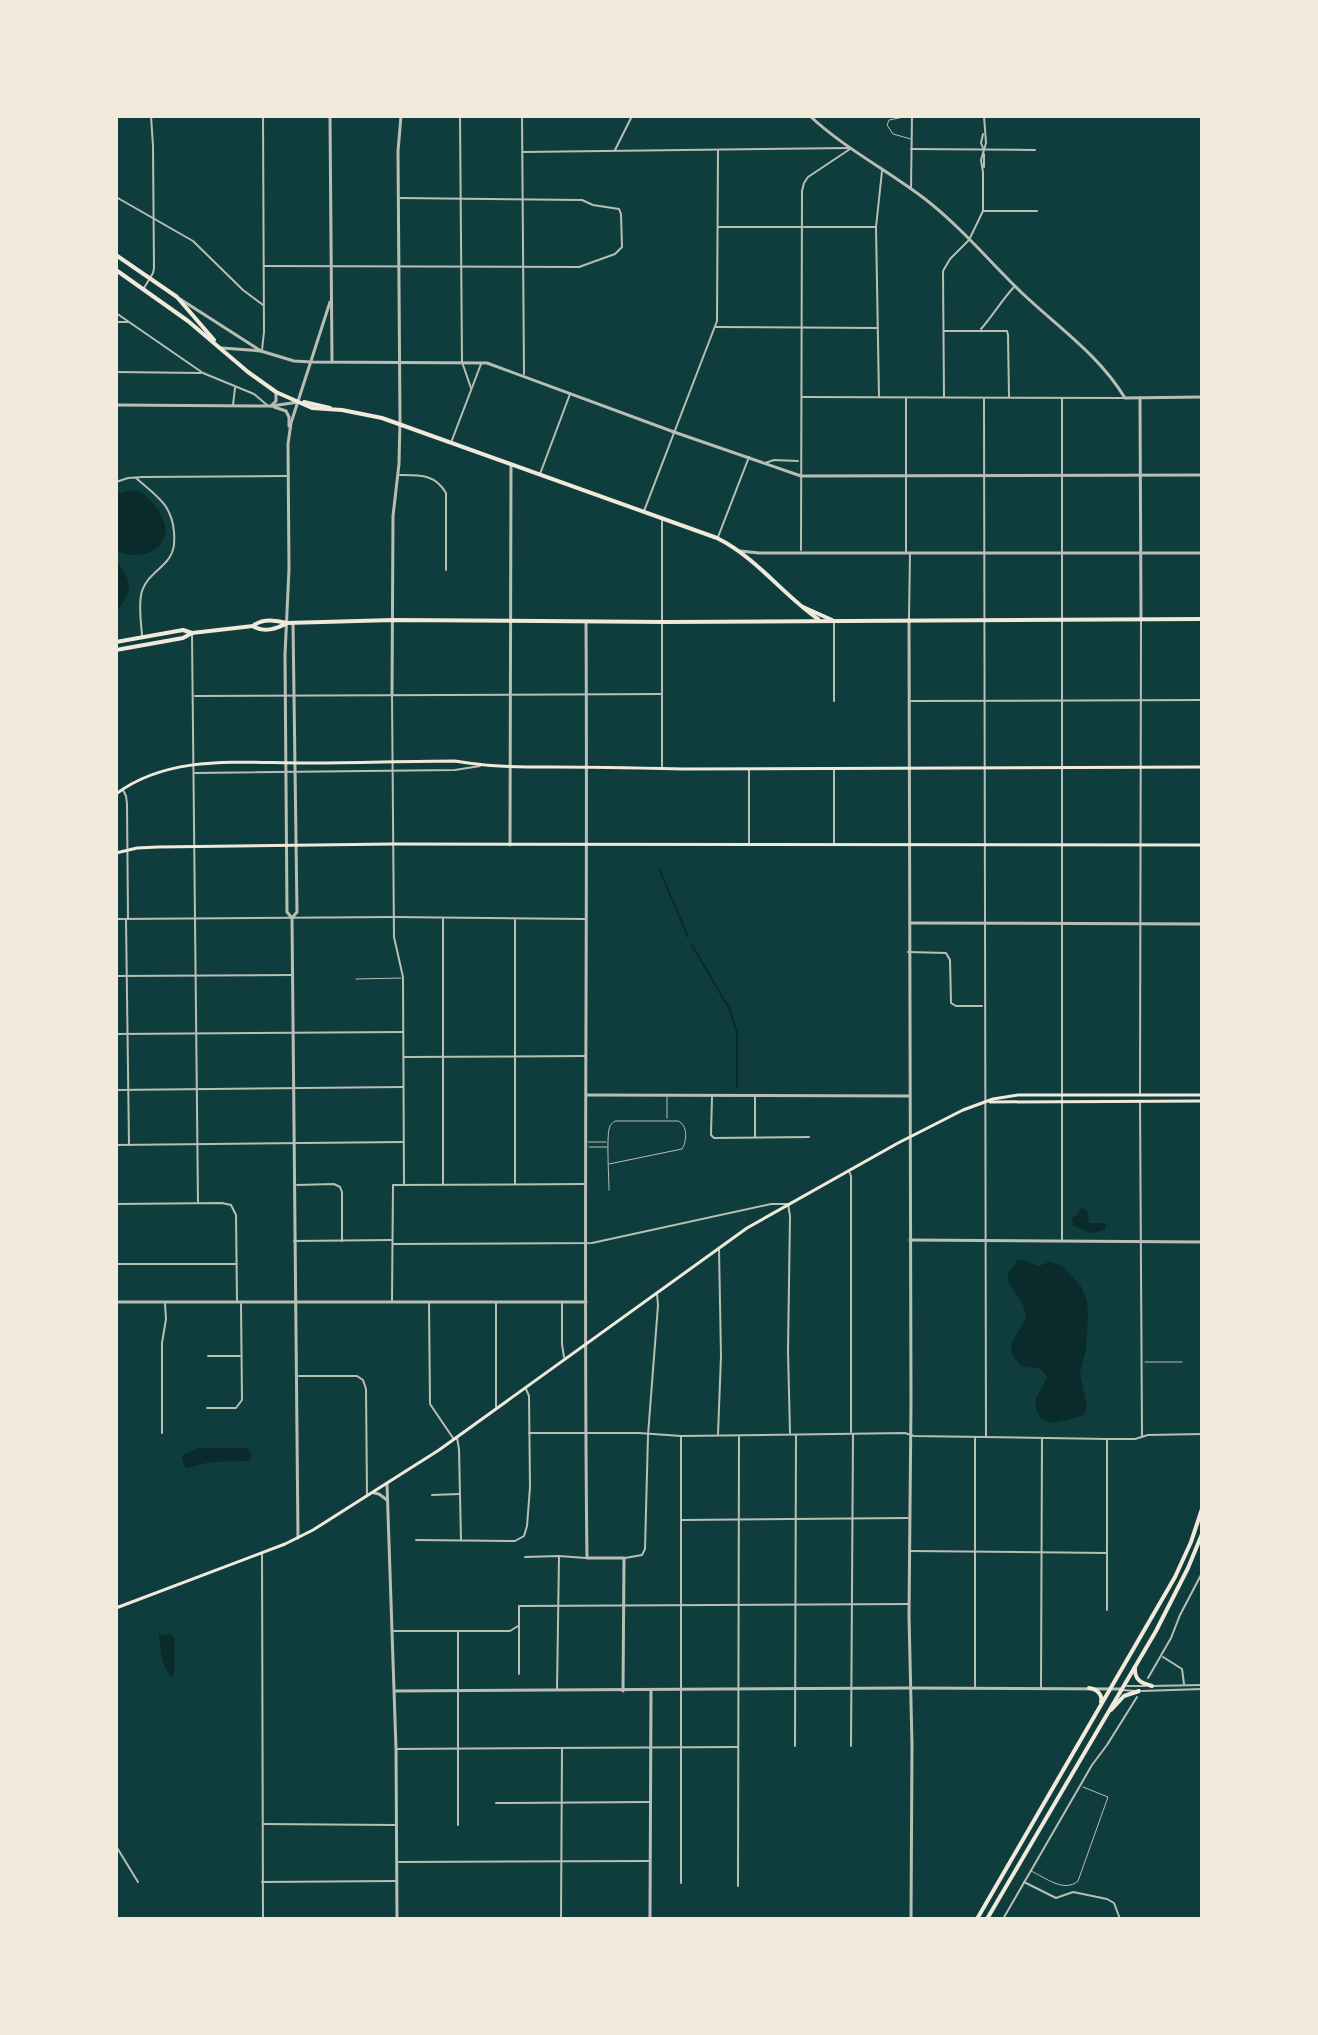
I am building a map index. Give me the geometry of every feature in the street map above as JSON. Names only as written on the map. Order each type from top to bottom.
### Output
[{"type":"main road","points":[[116,255],[177,297],[220,348]]},
{"type":"main road","points":[[116,270],[188,321],[276,392],[299,402],[370,415],[400,424],[717,538],[754,562],[819,621]]},
{"type":"main road","points":[[797,621],[802,613],[800,606]]},
{"type":"main road","points":[[800,606],[834,621]]},
{"type":"main road","points":[[116,650],[183,638],[192,633],[277,620],[293,623],[393,620],[1202,619]]},
{"type":"main road","points":[[116,642],[183,630],[192,633]]},
{"type":"main road","points":[[142,637],[142,645]]},
{"type":"main road","points":[[116,794],[151,774],[194,764],[455,761],[480,766],[586,768],[1202,767]]},
{"type":"main road","points":[[116,853],[158,847],[394,844],[1202,845]]},
{"type":"main road","points":[[116,1608],[298,1538],[455,1438],[747,1228],[848,1170],[963,1110],[1009,1096],[1202,1095]]},
{"type":"main road","points":[[985,1102],[1202,1101]]},
{"type":"main road","points":[[977,1919],[1175,1577],[1202,1509]]},
{"type":"main road","points":[[987,1919],[1182,1582],[1202,1534]]},
{"type":"main road","points":[[1135,1665],[1137,1678],[1152,1686]]},
{"type":"main road","points":[[1089,1688],[1101,1696],[1100,1707]]},
{"type":"main road","points":[[1106,1714],[1124,1696],[1138,1694]]},
{"type":"street","points":[[143,289],[154,268],[151,116]]},
{"type":"street","points":[[261,351],[264,332],[263,116]]},
{"type":"street","points":[[330,116],[332,362]]},
{"type":"street","points":[[401,116],[398,151],[400,424],[393,516],[392,694],[394,917],[396,950],[403,977],[404,1185]]},
{"type":"street","points":[[460,116],[462,362],[471,388]]},
{"type":"street","points":[[522,116],[524,376]]},
{"type":"street","points":[[614,151],[632,116]]},
{"type":"street","points":[[810,116],[938,209],[1015,286],[1105,368],[1125,398]]},
{"type":"street","points":[[911,189],[912,116]]},
{"type":"street","points":[[944,399],[944,269],[969,240],[983,211],[984,116]]},
{"type":"street","points":[[523,152],[851,148]]},
{"type":"street","points":[[801,553],[802,191],[808,177],[851,148]]},
{"type":"street","points":[[911,149],[1035,150]]},
{"type":"street","points":[[643,512],[716,327],[718,150]]},
{"type":"street","points":[[879,398],[876,227],[882,169]]},
{"type":"street","points":[[116,197],[193,241],[264,306]]},
{"type":"street","points":[[264,266],[579,267],[616,254],[622,247],[619,209],[582,200],[398,198]]},
{"type":"street","points":[[983,211],[1037,211]]},
{"type":"street","points":[[718,227],[876,227]]},
{"type":"street","points":[[980,330],[1015,286]]},
{"type":"street","points":[[177,297],[261,351]]},
{"type":"street","points":[[289,430],[330,302]]},
{"type":"street","points":[[116,313],[203,373],[254,394],[269,406],[286,411],[289,417],[285,695],[287,912],[292,918],[298,1538]]},
{"type":"street","points":[[116,322],[129,322]]},
{"type":"street","points":[[716,327],[878,328]]},
{"type":"street","points":[[944,331],[1007,331],[1009,399]]},
{"type":"street","points":[[220,348],[261,351],[294,361],[494,365],[801,476],[1202,475]]},
{"type":"street","points":[[451,442],[481,363]]},
{"type":"street","points":[[116,372],[203,373]]},
{"type":"street","points":[[233,405],[235,387]]},
{"type":"street","points":[[269,406],[276,401],[276,392]]},
{"type":"street","points":[[539,475],[570,394]]},
{"type":"street","points":[[801,397],[1202,397]]},
{"type":"street","points":[[906,398],[911,1919]]},
{"type":"street","points":[[1062,398],[1062,1242]]},
{"type":"street","points":[[1140,398],[1142,1436]]},
{"type":"street","points":[[984,399],[986,1437]]},
{"type":"street","points":[[116,405],[269,406],[299,402]]},
{"type":"street","points":[[717,538],[749,457]]},
{"type":"street","points":[[764,463],[774,460],[801,461]]},
{"type":"street","points":[[510,845],[511,465]]},
{"type":"street","points":[[398,474],[431,477],[441,484],[446,493],[446,570]]},
{"type":"street","points":[[116,482],[128,478],[288,476]]},
{"type":"street","points":[[136,478],[168,508],[173,519],[175,542],[171,555],[143,588],[140,600],[142,637]]},
{"type":"street","points":[[662,519],[662,768]]},
{"type":"street","points":[[740,551],[1202,553]]},
{"type":"street","points":[[754,562],[759,553]]},
{"type":"street","points":[[834,621],[834,701]]},
{"type":"street","points":[[586,622],[587,1558]]},
{"type":"street","points":[[292,918],[297,912],[293,623]]},
{"type":"street","points":[[192,633],[198,1203]]},
{"type":"street","points":[[285,655],[293,655]]},
{"type":"street","points":[[193,696],[662,694]]},
{"type":"street","points":[[908,701],[1202,700]]},
{"type":"street","points":[[194,773],[455,770],[480,766]]},
{"type":"street","points":[[749,768],[749,845]]},
{"type":"street","points":[[834,768],[834,845]]},
{"type":"street","points":[[122,789],[127,804],[129,1145]]},
{"type":"street","points":[[287,816],[296,816]]},
{"type":"street","points":[[443,918],[443,1184]]},
{"type":"street","points":[[515,918],[515,1184]]},
{"type":"street","points":[[116,919],[587,919]]},
{"type":"street","points":[[908,923],[1202,924]]},
{"type":"street","points":[[908,952],[946,953],[950,960],[952,1004],[985,1006]]},
{"type":"street","points":[[116,976],[292,975]]},
{"type":"street","points":[[116,1034],[404,1032]]},
{"type":"street","points":[[404,1057],[587,1056]]},
{"type":"street","points":[[116,1090],[404,1087]]},
{"type":"street","points":[[587,1095],[909,1096]]},
{"type":"street","points":[[712,1095],[713,1138],[809,1137]]},
{"type":"street","points":[[755,1096],[755,1138]]},
{"type":"street","points":[[116,1145],[404,1142]]},
{"type":"street","points":[[848,1170],[851,1176],[853,1519],[851,1746]]},
{"type":"street","points":[[392,1302],[393,1185],[585,1184]]},
{"type":"street","points":[[294,1186],[338,1185],[342,1192],[342,1241]]},
{"type":"street","points":[[116,1204],[198,1203],[233,1207],[236,1215],[241,1403],[236,1408],[207,1408]]},
{"type":"street","points":[[294,1241],[585,1244],[771,1204],[788,1204],[790,1434]]},
{"type":"street","points":[[910,1240],[1202,1242]]},
{"type":"street","points":[[718,1436],[721,1356],[719,1248]]},
{"type":"street","points":[[116,1264],[236,1264]]},
{"type":"street","points":[[525,1557],[624,1558],[642,1555],[645,1549],[657,1294]]},
{"type":"street","points":[[116,1302],[586,1302]]},
{"type":"street","points":[[162,1433],[165,1302]]},
{"type":"street","points":[[429,1302],[430,1404],[459,1444],[461,1541]]},
{"type":"street","points":[[496,1302],[496,1409]]},
{"type":"street","points":[[562,1302],[562,1344],[566,1359]]},
{"type":"street","points":[[208,1356],[241,1356]]},
{"type":"street","points":[[296,1376],[357,1376],[363,1380],[366,1389],[367,1496]]},
{"type":"street","points":[[416,1540],[515,1541],[524,1536],[529,1505],[529,1396],[526,1388]]},
{"type":"street","points":[[529,1433],[681,1436],[905,1433],[914,1436],[1107,1439],[1202,1434]]},
{"type":"street","points":[[795,1746],[796,1433]]},
{"type":"street","points":[[738,1886],[739,1435]]},
{"type":"street","points":[[681,1436],[681,1883]]},
{"type":"street","points":[[975,1437],[975,1688]]},
{"type":"street","points":[[1041,1688],[1042,1437]]},
{"type":"street","points":[[1107,1439],[1107,1610]]},
{"type":"street","points":[[387,1484],[395,1691],[397,1919]]},
{"type":"street","points":[[372,1493],[387,1500]]},
{"type":"street","points":[[432,1495],[460,1494]]},
{"type":"street","points":[[681,1520],[909,1518]]},
{"type":"street","points":[[909,1551],[1107,1553]]},
{"type":"street","points":[[262,1552],[263,1919]]},
{"type":"street","points":[[557,1691],[559,1556]]},
{"type":"street","points":[[623,1691],[624,1558]]},
{"type":"street","points":[[1148,1678],[1202,1573]]},
{"type":"street","points":[[519,1674],[519,1606],[909,1604]]},
{"type":"street","points":[[393,1631],[510,1631],[519,1625]]},
{"type":"street","points":[[458,1631],[458,1825]]},
{"type":"street","points":[[1161,1656],[1182,1669],[1184,1685]]},
{"type":"street","points":[[395,1691],[1202,1687]]},
{"type":"street","points":[[1122,1688],[1138,1694],[1202,1687]]},
{"type":"street","points":[[650,1919],[651,1691]]},
{"type":"street","points":[[1003,1919],[1080,1785],[1138,1694]]},
{"type":"street","points":[[396,1749],[738,1747]]},
{"type":"street","points":[[561,1919],[562,1748]]},
{"type":"street","points":[[496,1803],[650,1802]]},
{"type":"street","points":[[263,1824],[396,1825]]},
{"type":"street","points":[[116,1846],[138,1882]]},
{"type":"street","points":[[397,1862],[650,1861]]},
{"type":"street","points":[[262,1882],[397,1881]]},
{"type":"street","points":[[1024,1882],[1056,1898],[1073,1892],[1108,1900],[1114,1903],[1120,1919]]},
{"type":"lane","points":[[912,116],[889,120],[887,125],[893,134],[912,140]]},
{"type":"lane","points":[[356,979],[403,977]]},
{"type":"lane","points":[[667,1095],[667,1121]]},
{"type":"lane","points":[[609,1164],[682,1149],[685,1126],[678,1121],[615,1121],[609,1127],[609,1142],[609,1147],[609,1164],[609,1190]]},
{"type":"lane","points":[[586,1144],[609,1142]]},
{"type":"lane","points":[[586,1144],[609,1147]]},
{"type":"lane","points":[[1141,1361],[1182,1362]]},
{"type":"lane","points":[[1031,1871],[1064,1887],[1077,1884],[1108,1797],[1080,1785]]},
{"type":"water","points":[[134,490],[145,496],[161,514],[165,535],[152,551],[130,555],[116,551],[116,494]]},
{"type":"water","points":[[116,562],[126,576],[129,587],[116,613]]},
{"type":"water","points":[[1084,1208],[1089,1223],[1106,1223],[1105,1230],[1092,1233],[1073,1226],[1072,1218]]},
{"type":"water","points":[[1016,1261],[1039,1266],[1049,1262],[1061,1265],[1081,1286],[1087,1301],[1086,1349],[1080,1374],[1087,1406],[1083,1416],[1054,1423],[1042,1420],[1036,1402],[1047,1377],[1041,1369],[1021,1366],[1012,1355],[1011,1344],[1026,1319],[1024,1307],[1010,1285],[1008,1275]]},
{"type":"water","points":[[199,1448],[246,1448],[252,1454],[248,1461],[210,1462],[185,1467],[183,1455]]},
{"type":"water","points":[[170,1634],[175,1638],[174,1675],[171,1677],[164,1663],[159,1635]]},
{"type":"waterway","points":[[660,871],[688,937]]},
{"type":"waterway","points":[[692,945],[730,1010],[737,1033],[737,1087]]}]
